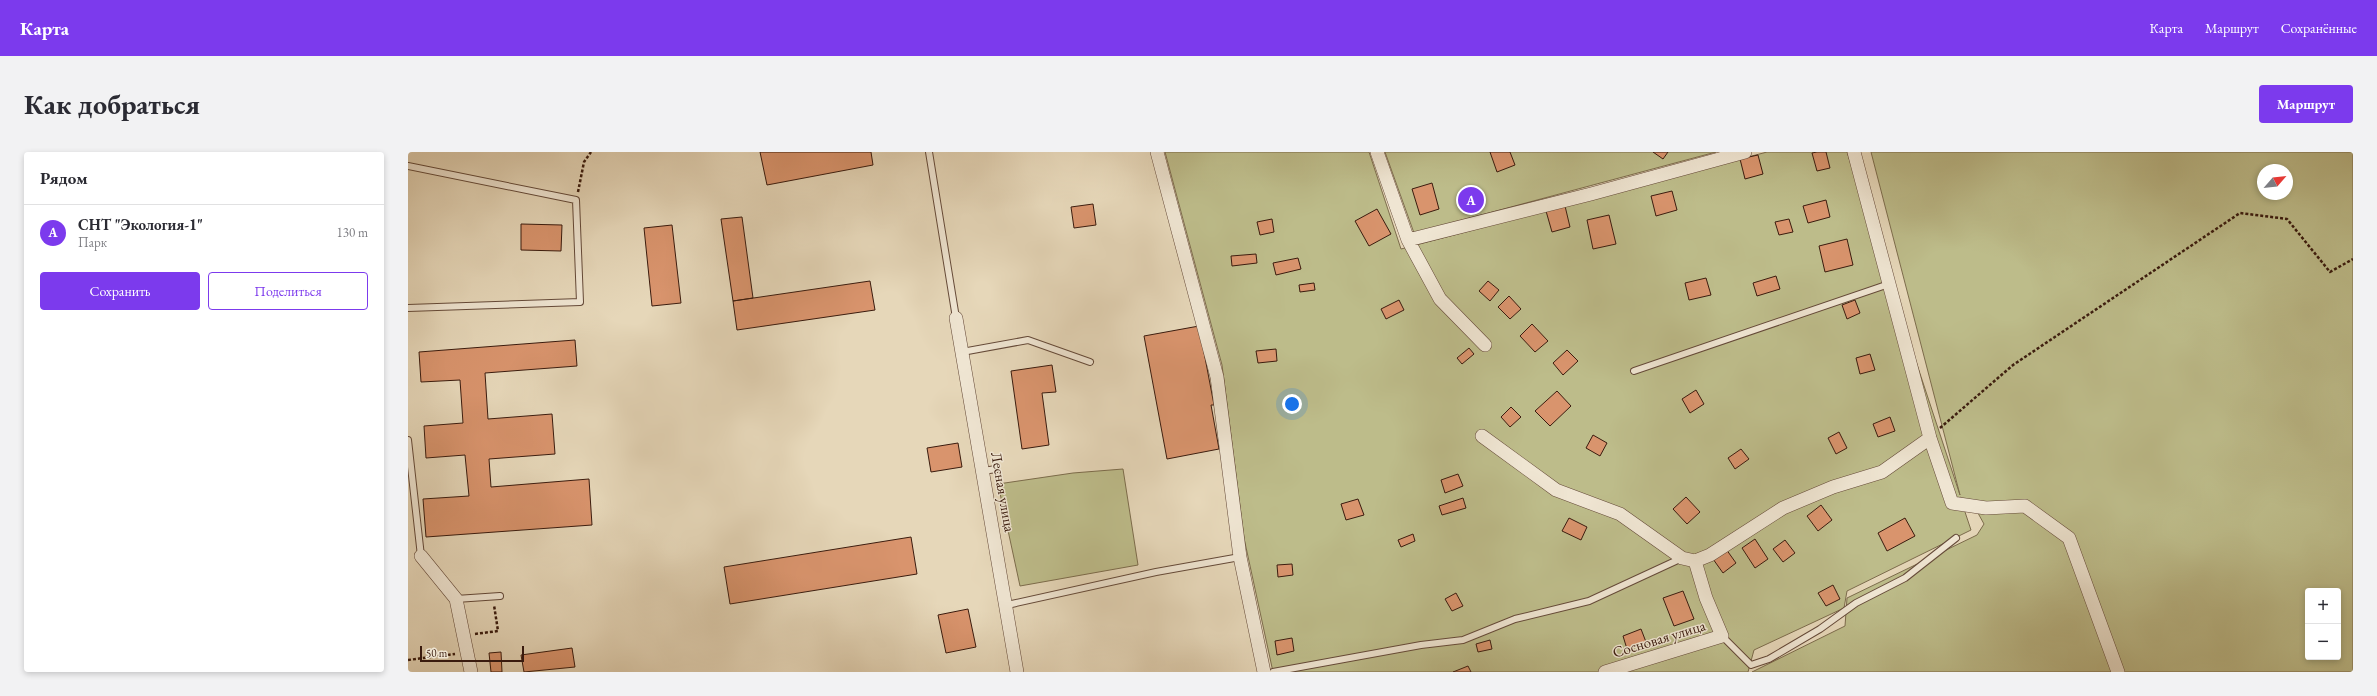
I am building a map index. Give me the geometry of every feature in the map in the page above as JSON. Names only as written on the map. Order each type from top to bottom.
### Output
[{"type":"street","points":[[1157,152],[1217,377],[1240,557],[1264,672]]},
{"type":"street","points":[[1377,152],[1408,240],[1440,299],[1485,345]]},
{"type":"street","points":[[1408,240],[1591,194],[1745,152]]},
{"type":"street","points":[[1854,152],[1930,438],[1952,503],[1986,508],[2025,506],[2069,538],[2118,672]]},
{"type":"street","name":"Лесная улица","points":[[956,318],[962,352],[989,470],[1017,672]]},
{"type":"street","points":[[1482,436],[1556,490],[1620,514],[1682,558],[1696,562],[1710,555],[1783,508],[1833,487],[1882,472],[1930,438]]},
{"type":"street","points":[[421,556],[456,599],[471,647],[471,672]]},
{"type":"street","points":[[1696,562],[1706,598],[1722,636]]},
{"type":"street","name":"Сосновая улица","points":[[1605,672],[1722,636]]},
{"type":"lane","points":[[929,152],[956,318]]},
{"type":"lane","points":[[408,166],[576,200],[580,302],[408,308]]},
{"type":"lane","points":[[1634,372],[1889,284]]},
{"type":"lane","points":[[962,352],[1028,340],[1090,362]]},
{"type":"lane","points":[[408,440],[421,556]]},
{"type":"lane","points":[[1750,664],[1769,659],[1820,629],[1856,603],[1905,578],[1956,538]]},
{"type":"lane","points":[[1007,605],[1156,572],[1240,557]]},
{"type":"lane","points":[[1273,672],[1421,645],[1463,640],[1516,619],[1589,601],[1682,558]]},
{"type":"lane","points":[[456,599],[500,596]]},
{"type":"lane","points":[[1722,636],[1750,664],[1753,672]]},
{"type":"path","points":[[576,200],[584,162],[591,152]]},
{"type":"path","points":[[1930,438],[2013,365],[2240,213],[2287,219],[2330,272],[2353,260]]},
{"type":"path","points":[[408,660],[471,647],[473,634],[498,631],[492,597]]},
{"type":"shaded area","points":[[1165,152],[1369,152],[1401,249],[1767,152],[1847,152],[1960,495],[1871,152],[2353,152],[2353,672],[1752,672],[1845,626],[1847,598],[1977,535],[1984,524],[1973,504],[1960,497],[1971,530],[1847,591],[1844,608],[1754,650],[1748,672],[1273,672],[1244,538],[1222,365]]},
{"type":"shaded area","points":[[1385,152],[1716,152],[1414,233]]},
{"type":"shaded area","points":[[1123,469],[1138,565],[1020,586],[998,484],[1073,473]]},
{"type":"building","points":[[760,152],[871,152],[873,165],[767,185]]},
{"type":"building","points":[[1490,152],[1510,152],[1515,165],[1497,172]]},
{"type":"building","points":[[1653,152],[1668,152],[1663,159]]},
{"type":"building","points":[[1826,152],[1830,168],[1817,171],[1812,153]]},
{"type":"building","points":[[1758,155],[1763,174],[1745,179],[1740,159]]},
{"type":"building","points":[[1432,183],[1439,209],[1420,215],[1412,189]]},
{"type":"building","points":[[1672,191],[1677,210],[1656,216],[1651,196]]},
{"type":"building","points":[[1826,200],[1830,217],[1808,223],[1803,206]]},
{"type":"building","points":[[1093,204],[1096,225],[1074,228],[1071,207]]},
{"type":"building","points":[[1565,206],[1570,227],[1552,232],[1546,211]]},
{"type":"building","points":[[1377,209],[1391,234],[1369,246],[1355,221]]},
{"type":"building","points":[[1609,215],[1616,244],[1593,249],[1587,220]]},
{"type":"building","points":[[742,217],[753,298],[733,301],[721,219]]},
{"type":"building","points":[[1272,219],[1274,232],[1260,235],[1257,222]]},
{"type":"building","points":[[1789,219],[1793,232],[1779,235],[1775,222]]},
{"type":"building","points":[[521,224],[562,225],[561,251],[521,250]]},
{"type":"building","points":[[672,225],[681,303],[652,306],[644,228]]},
{"type":"building","points":[[1847,239],[1853,265],[1825,272],[1819,246]]},
{"type":"building","points":[[1256,254],[1257,263],[1232,266],[1231,256]]},
{"type":"building","points":[[1298,258],[1301,269],[1276,275],[1273,263]]},
{"type":"building","points":[[1776,276],[1780,289],[1757,296],[1753,283]]},
{"type":"building","points":[[1706,278],[1711,295],[1689,300],[1685,283]]},
{"type":"building","points":[[870,281],[875,310],[737,330],[733,301]]},
{"type":"building","points":[[1488,281],[1499,290],[1490,301],[1479,291]]},
{"type":"building","points":[[1314,283],[1315,290],[1300,292],[1299,285]]},
{"type":"building","points":[[1509,296],[1521,309],[1510,319],[1498,307]]},
{"type":"building","points":[[1399,300],[1404,310],[1386,319],[1381,309]]},
{"type":"building","points":[[1855,300],[1860,313],[1847,319],[1842,305]]},
{"type":"building","points":[[1532,324],[1548,341],[1535,352],[1520,336]]},
{"type":"building","points":[[1199,326],[1214,405],[1211,405],[1219,449],[1167,459],[1144,336]]},
{"type":"building","points":[[575,340],[577,366],[485,373],[488,419],[552,414],[555,454],[489,459],[491,487],[589,479],[592,525],[426,537],[423,499],[469,496],[465,455],[426,458],[424,426],[463,423],[460,380],[421,382],[419,352]]},
{"type":"building","points":[[1469,348],[1474,354],[1462,364],[1457,358]]},
{"type":"building","points":[[1276,349],[1277,361],[1258,363],[1256,351]]},
{"type":"building","points":[[1567,350],[1578,361],[1563,375],[1553,363]]},
{"type":"building","points":[[1870,354],[1875,370],[1860,374],[1856,358]]},
{"type":"building","points":[[1052,365],[1056,392],[1042,393],[1049,445],[1022,449],[1011,371]]},
{"type":"building","points":[[1696,390],[1704,404],[1690,413],[1682,399]]},
{"type":"building","points":[[1557,391],[1571,406],[1550,426],[1535,411]]},
{"type":"building","points":[[1511,407],[1521,417],[1510,427],[1501,417]]},
{"type":"building","points":[[1890,417],[1895,431],[1878,437],[1873,424]]},
{"type":"building","points":[[1839,432],[1847,448],[1836,454],[1828,438]]},
{"type":"building","points":[[1593,435],[1607,443],[1600,456],[1586,448]]},
{"type":"building","points":[[958,443],[962,467],[931,472],[927,448]]},
{"type":"building","points":[[1741,449],[1749,459],[1735,469],[1728,458]]},
{"type":"building","points":[[1458,474],[1463,486],[1445,493],[1441,480]]},
{"type":"building","points":[[1686,497],[1700,512],[1687,524],[1673,509]]},
{"type":"building","points":[[1463,498],[1466,508],[1442,515],[1439,506]]},
{"type":"building","points":[[1358,499],[1364,515],[1346,520],[1341,504]]},
{"type":"building","points":[[1821,505],[1832,520],[1818,531],[1807,516]]},
{"type":"building","points":[[1569,518],[1587,527],[1581,540],[1562,531]]},
{"type":"building","points":[[1905,518],[1915,536],[1887,551],[1878,533]]},
{"type":"building","points":[[1413,534],[1415,541],[1401,547],[1398,540]]},
{"type":"building","points":[[911,537],[917,574],[730,604],[724,567]]},
{"type":"building","points":[[1755,539],[1768,559],[1755,568],[1742,548]]},
{"type":"building","points":[[1785,540],[1795,553],[1783,562],[1773,549]]},
{"type":"building","points":[[1726,549],[1736,563],[1723,573],[1713,559]]},
{"type":"building","points":[[1292,564],[1293,575],[1278,577],[1277,565]]},
{"type":"building","points":[[1833,585],[1840,599],[1826,606],[1818,593]]},
{"type":"building","points":[[1683,591],[1694,619],[1674,626],[1663,598]]},
{"type":"building","points":[[1456,593],[1463,606],[1452,611],[1445,599]]},
{"type":"building","points":[[968,609],[976,647],[946,653],[938,615]]},
{"type":"building","points":[[1641,629],[1646,642],[1627,649],[1623,636]]},
{"type":"building","points":[[1292,638],[1294,651],[1277,655],[1275,641]]},
{"type":"building","points":[[1490,640],[1492,649],[1478,652],[1476,644]]},
{"type":"building","points":[[572,648],[575,667],[524,672],[521,655]]},
{"type":"building","points":[[501,652],[502,672],[491,672],[489,653]]},
{"type":"building","points":[[1468,666],[1471,672],[1453,672]]},
{"type":"place","name":"СНТ \"Экология-1\"","points":[[1471,200]]}]
